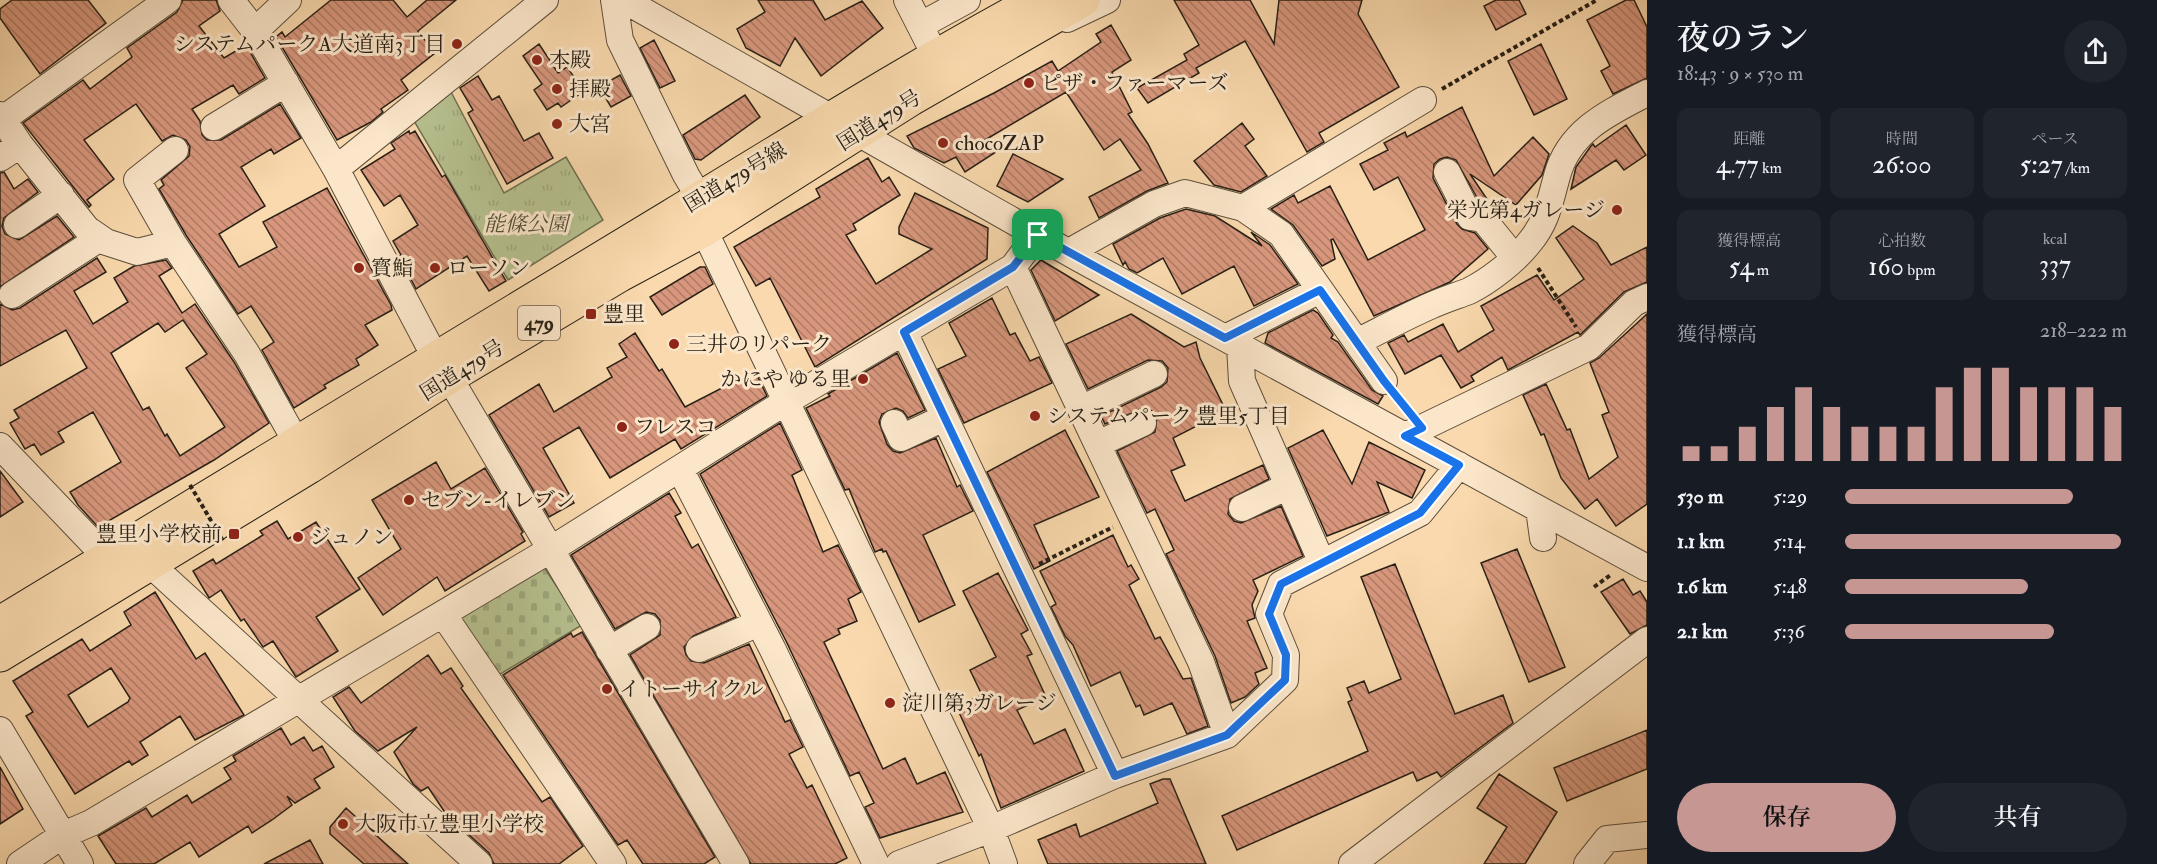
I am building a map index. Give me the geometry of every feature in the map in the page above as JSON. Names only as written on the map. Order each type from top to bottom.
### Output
[{"type":"highway","name":"国道479号線","points":[[442,367],[699,197],[844,127],[935,54],[1037,0]]},
{"type":"highway","name":"国道479号","points":[[0,623],[298,445],[704,230],[844,127],[972,63],[1083,0]]},
{"type":"highway","name":"国道479号","points":[[0,655],[150,564],[442,367]]},
{"type":"street","points":[[168,0],[1,117],[10,152],[61,195],[87,229],[100,238],[137,252],[173,243]]},
{"type":"street","points":[[231,0],[255,31],[286,83],[336,169],[442,367],[736,864]]},
{"type":"street","points":[[255,31],[288,0]]},
{"type":"street","points":[[336,169],[545,0]]},
{"type":"street","points":[[614,0],[620,40],[699,197]]},
{"type":"street","points":[[624,0],[799,97],[844,127],[1233,342],[1414,432],[1459,465],[1647,568]]},
{"type":"street","points":[[907,0],[935,54]]},
{"type":"street","points":[[921,25],[968,0]]},
{"type":"street","points":[[972,63],[1107,0]]},
{"type":"street","points":[[214,127],[286,83]]},
{"type":"street","points":[[1357,342],[1433,304],[1471,290],[1519,252],[1551,207],[1557,174],[1569,146],[1583,131],[1609,113],[1647,93]]},
{"type":"street","points":[[1243,208],[1423,100]]},
{"type":"street","points":[[175,150],[137,180],[173,243],[247,354],[298,445]]},
{"type":"street","points":[[1447,172],[1470,217],[1483,219],[1519,252]]},
{"type":"street","points":[[1069,252],[1154,204],[1185,193],[1243,208],[1281,234],[1384,381]]},
{"type":"street","points":[[17,225],[61,195]]},
{"type":"street","points":[[704,230],[991,829],[1004,864]]},
{"type":"street","points":[[20,864],[63,835],[91,823],[443,615],[787,401],[1013,267],[1038,235]]},
{"type":"street","points":[[12,295],[100,238]]},
{"type":"street","points":[[1013,267],[1201,662],[1227,735]]},
{"type":"street","points":[[1233,342],[1320,290]]},
{"type":"street","points":[[1414,432],[1589,347],[1634,303],[1647,297]]},
{"type":"street","points":[[904,332],[1115,776]]},
{"type":"street","points":[[1233,342],[1242,381],[1322,563]]},
{"type":"street","points":[[1081,409],[1154,374]]},
{"type":"street","points":[[894,423],[901,438],[944,418]]},
{"type":"street","points":[[1098,444],[1143,423]]},
{"type":"street","points":[[0,446],[108,559],[150,564],[479,864]]},
{"type":"street","points":[[899,864],[991,829],[1115,776],[1227,735],[1285,680],[1286,655],[1269,614],[1281,584],[1420,513],[1459,465]]},
{"type":"street","points":[[680,469],[759,622],[876,864]]},
{"type":"street","points":[[1242,508],[1288,486]]},
{"type":"street","points":[[1539,509],[1543,538]]},
{"type":"street","points":[[443,615],[613,864]]},
{"type":"street","points":[[699,649],[759,622]]},
{"type":"street","points":[[609,650],[647,627]]},
{"type":"street","points":[[1352,864],[1647,639]]},
{"type":"street","points":[[0,730],[80,864]]},
{"type":"street","points":[[1587,864],[1607,839],[1647,835]]},
{"type":"path","points":[[1423,100],[1597,0]]},
{"type":"path","points":[[1519,252],[1589,347]]},
{"type":"path","points":[[1384,381],[1414,432]]},
{"type":"path","points":[[190,485],[223,541]]},
{"type":"path","points":[[1019,574],[1132,517]]},
{"type":"path","points":[[1594,588],[1620,568]]},
{"type":"green space","name":"能條公園","points":[[450,90],[504,193],[566,157],[603,220],[508,280],[414,121]]},
{"type":"green space","points":[[544,567],[582,625],[497,676],[458,620]]},
{"type":"building","points":[[12,0],[88,0],[106,23],[40,74],[0,18],[0,9]]},
{"type":"building","points":[[183,0],[216,0],[220,11],[199,26],[224,58],[246,45],[265,78],[239,94],[233,85],[192,109],[200,121],[202,135],[207,140],[221,140],[280,104],[301,138],[274,154],[271,149],[241,167],[265,206],[219,234],[239,267],[277,247],[263,222],[327,188],[391,305],[392,310],[365,325],[378,345],[356,359],[359,365],[324,385],[326,388],[294,408],[262,350],[274,342],[251,306],[238,314],[159,189],[164,185],[161,180],[189,156],[190,147],[186,140],[173,135],[162,141],[136,104],[84,140],[114,179],[87,200],[91,205],[89,207],[23,123],[83,80],[90,89],[132,57],[127,48],[177,12]]},
{"type":"building","points":[[331,0],[393,0],[407,17],[427,0],[456,0],[418,31],[435,53],[401,80],[408,90],[381,109],[383,112],[371,122],[337,140],[276,37],[282,32],[285,37]]},
{"type":"building","points":[[758,0],[813,0],[825,20],[862,1],[883,28],[821,76],[795,38],[780,66],[746,48],[737,29],[765,12]]},
{"type":"building","points":[[1174,0],[1250,0],[1274,44],[1279,0],[1362,0],[1358,14],[1399,87],[1319,133],[1324,142],[1307,152],[1245,41],[1196,68],[1199,73],[1148,103],[1137,88],[1187,60],[1184,54],[1199,45]]},
{"type":"building","points":[[1496,0],[1519,0],[1526,14],[1496,30],[1484,6]]},
{"type":"building","points":[[1626,0],[1634,0],[1647,27],[1647,78],[1613,94],[1601,71],[1610,66],[1587,20]]},
{"type":"building","points":[[1111,25],[1131,60],[1112,72],[1132,112],[1128,114],[1148,144],[1168,183],[1147,191],[1099,218],[1089,197],[1141,170],[1120,139],[1104,150],[1066,92],[985,140],[1002,148],[965,172],[956,157],[944,163],[914,148],[907,136],[1052,61],[1058,71],[1101,42],[1096,34]]},
{"type":"building","points":[[654,40],[675,81],[660,88],[640,48]]},
{"type":"building","points":[[539,44],[558,73],[567,67],[584,91],[561,107],[558,103],[547,110],[534,90],[542,84],[523,56]]},
{"type":"building","points":[[1541,44],[1567,99],[1534,115],[1508,61]]},
{"type":"building","points":[[620,75],[631,96],[611,107],[599,87]]},
{"type":"building","points":[[478,76],[492,100],[499,96],[524,141],[539,133],[553,158],[507,184],[468,113],[473,110],[460,88]]},
{"type":"building","points":[[745,95],[760,117],[701,160],[695,159],[683,135]]},
{"type":"building","points":[[1462,107],[1494,176],[1533,137],[1549,154],[1542,175],[1516,205],[1470,174],[1493,208],[1480,203],[1456,160],[1447,157],[1434,164],[1433,178],[1457,224],[1462,229],[1475,233],[1488,249],[1450,282],[1374,316],[1333,239],[1331,240],[1335,259],[1322,266],[1293,225],[1271,209],[1294,195],[1298,203],[1330,186],[1368,260],[1425,230],[1398,177],[1374,190],[1360,164],[1388,150],[1384,143],[1405,132],[1407,137]]},
{"type":"building","points":[[1242,123],[1254,139],[1245,146],[1267,176],[1241,192],[1214,185],[1194,161]]},
{"type":"building","points":[[1626,125],[1646,155],[1624,170],[1616,160],[1571,189],[1576,167],[1591,146],[1593,144],[1595,147]]},
{"type":"building","points":[[409,131],[410,134],[415,131],[442,177],[445,175],[506,281],[489,291],[467,256],[416,289],[399,256],[401,255],[393,241],[418,225],[400,195],[384,206],[361,170],[395,149],[391,143]]},
{"type":"building","points":[[1013,154],[1063,179],[1028,202],[997,186]]},
{"type":"building","points":[[868,158],[882,182],[889,177],[900,195],[853,224],[856,230],[846,235],[876,284],[932,249],[899,234],[899,227],[915,193],[988,228],[987,259],[815,367],[770,278],[756,286],[734,247],[820,197],[816,189]]},
{"type":"building","points":[[4,172],[14,189],[28,179],[38,192],[4,218],[2,226],[5,234],[19,240],[57,216],[74,237],[0,287],[0,173]]},
{"type":"building","points":[[1186,209],[1215,216],[1262,246],[1251,232],[1270,245],[1298,284],[1254,306],[1234,266],[1182,294],[1163,258],[1137,273],[1129,269],[1125,262],[1123,265],[1113,244],[1160,218]]},
{"type":"building","points":[[1573,226],[1597,243],[1611,265],[1647,247],[1647,282],[1624,292],[1580,335],[1578,332],[1508,370],[1502,357],[1471,376],[1474,381],[1461,388],[1441,355],[1405,374],[1388,343],[1404,335],[1408,342],[1443,324],[1458,352],[1494,330],[1481,306],[1537,275],[1554,300],[1584,279],[1556,238]]},
{"type":"building","points":[[97,258],[106,272],[74,291],[93,324],[128,302],[114,278],[134,266],[166,260],[172,268],[159,276],[182,313],[195,304],[234,362],[269,423],[214,460],[98,527],[78,505],[70,492],[121,462],[93,412],[58,432],[64,442],[41,455],[34,444],[25,449],[10,423],[19,418],[14,410],[87,368],[66,330],[0,366],[0,304],[12,310],[20,308]],"holes":[[[183,320],[207,354],[186,368],[225,427],[180,456],[167,434],[165,436],[149,407],[143,410],[111,353],[158,323],[165,332]]]},
{"type":"building","points":[[1041,260],[1099,295],[1055,321],[1031,270]]},
{"type":"building","points":[[700,267],[705,267],[713,284],[662,315],[650,297]]},
{"type":"building","points":[[992,298],[1010,335],[1015,333],[1030,361],[1039,357],[1052,383],[964,423],[938,369],[966,356],[949,323]]},
{"type":"building","points":[[1313,310],[1318,313],[1333,335],[1331,338],[1338,342],[1372,390],[1383,396],[1378,404],[1265,343],[1268,333]]},
{"type":"building","points":[[1131,314],[1184,347],[1196,342],[1200,358],[1226,411],[1173,438],[1185,465],[1171,471],[1185,501],[1263,465],[1269,479],[1230,499],[1228,514],[1234,521],[1241,523],[1281,506],[1303,556],[1253,580],[1258,591],[1252,605],[1255,618],[1247,621],[1267,668],[1255,673],[1259,684],[1245,697],[1231,703],[1215,656],[1166,554],[1174,550],[1155,509],[1147,513],[1117,451],[1155,432],[1157,417],[1152,411],[1144,408],[1105,424],[1101,416],[1161,387],[1167,382],[1168,368],[1162,361],[1148,360],[1088,389],[1066,344]]},
{"type":"building","points":[[1647,314],[1647,504],[1616,526],[1597,499],[1585,509],[1561,478],[1544,434],[1541,435],[1523,395],[1546,384],[1567,430],[1570,429],[1589,479],[1618,457],[1602,415],[1609,412],[1590,363],[1599,358]]},
{"type":"building","points":[[635,333],[659,371],[662,369],[685,407],[755,371],[767,396],[681,449],[675,439],[610,478],[579,427],[543,448],[574,503],[549,517],[489,415],[539,384],[554,412],[612,377],[607,368],[627,357],[619,344]]},
{"type":"building","points":[[897,353],[925,410],[908,418],[903,411],[896,408],[882,414],[879,422],[887,444],[893,451],[900,453],[936,438],[957,487],[960,485],[973,511],[923,535],[955,605],[919,622],[886,551],[883,552],[882,549],[875,552],[849,489],[845,490],[806,408],[830,396],[828,394]]},
{"type":"building","points":[[780,423],[802,470],[792,475],[823,552],[838,545],[861,592],[848,599],[857,621],[838,629],[840,634],[824,642],[883,769],[905,758],[917,784],[945,772],[963,812],[880,838],[865,807],[874,803],[859,772],[850,776],[786,641],[700,474]]},
{"type":"building","points":[[1065,430],[1099,497],[1034,525],[1050,561],[1034,569],[987,472]]},
{"type":"building","points":[[1323,430],[1352,484],[1369,442],[1425,470],[1412,498],[1377,482],[1389,512],[1327,536],[1288,448]]},
{"type":"building","points":[[436,462],[451,489],[485,468],[523,532],[521,534],[525,541],[445,591],[437,577],[383,615],[358,578],[401,549],[372,500]]},
{"type":"building","points":[[0,471],[23,502],[0,517]]},
{"type":"building","points":[[669,493],[681,513],[675,516],[692,548],[698,544],[736,617],[693,636],[684,647],[686,655],[691,661],[704,663],[749,644],[785,722],[790,720],[803,747],[789,754],[807,788],[812,785],[847,858],[835,864],[751,864],[630,655],[660,635],[660,620],[655,614],[646,612],[615,629],[571,555]]},
{"type":"building","points":[[277,521],[288,539],[316,522],[360,589],[316,617],[338,651],[296,677],[273,641],[263,647],[244,619],[241,621],[221,590],[209,598],[193,571],[213,559],[216,564],[263,535],[260,531]]},
{"type":"building","points":[[1113,535],[1128,567],[1131,565],[1139,579],[1129,585],[1155,639],[1160,637],[1183,679],[1191,678],[1208,726],[1187,734],[1172,703],[1144,715],[1140,705],[1136,707],[1120,672],[1091,686],[1073,645],[1065,636],[1051,607],[1056,604],[1040,571]]},
{"type":"building","points":[[1517,549],[1565,667],[1529,682],[1481,563]]},
{"type":"building","points":[[1395,564],[1455,714],[1503,695],[1513,723],[1441,777],[1437,772],[1417,781],[1413,772],[1237,850],[1222,816],[1368,751],[1348,702],[1352,700],[1347,688],[1364,681],[1369,693],[1401,679],[1361,577]]},
{"type":"building","points":[[998,573],[1028,630],[1021,634],[1032,654],[1027,656],[1046,697],[1017,710],[1034,744],[1065,729],[1084,771],[1001,808],[981,754],[979,756],[956,706],[982,695],[970,670],[996,657],[963,591]]},
{"type":"building","points":[[1623,579],[1633,595],[1640,591],[1647,602],[1647,625],[1630,634],[1601,592]]},
{"type":"building","points":[[155,592],[196,659],[205,653],[244,715],[195,740],[180,716],[140,742],[148,755],[132,765],[129,761],[75,794],[26,716],[33,712],[13,681],[82,639],[90,651],[131,625],[124,612]],"holes":[[[111,668],[130,698],[128,702],[88,727],[68,695]]]},
{"type":"building","points":[[582,632],[715,857],[704,864],[643,864],[627,840],[618,845],[503,675],[571,633],[573,637]]},
{"type":"building","points":[[428,655],[441,674],[451,668],[463,686],[461,688],[542,802],[550,797],[583,846],[559,864],[494,864],[489,853],[446,814],[428,787],[421,791],[413,784],[394,752],[417,727],[378,751],[355,731],[333,697],[349,687],[361,703]]},
{"type":"building","points":[[281,728],[291,745],[304,737],[313,751],[322,746],[334,767],[314,779],[320,788],[295,803],[287,796],[292,805],[272,820],[252,833],[248,826],[199,857],[190,842],[154,864],[116,864],[98,836],[146,808],[152,817],[187,795],[192,803],[231,779],[224,768],[236,761],[233,756]]},
{"type":"building","points":[[1647,730],[1647,769],[1567,801],[1554,768]]},
{"type":"building","points":[[0,767],[23,809],[0,824]]},
{"type":"building","points":[[1499,774],[1557,812],[1525,864],[1484,864],[1507,827],[1477,808]]},
{"type":"building","points":[[1170,779],[1206,864],[1048,864],[1038,840],[1076,824],[1080,837],[1158,803],[1150,784]]},
{"type":"building","points":[[346,808],[408,864],[364,864],[330,834],[330,827]]},
{"type":"building","points":[[310,840],[323,864],[264,864]]},
{"type":"place","name":"システムパークA大道南3丁目","points":[[457,44]]},
{"type":"place","name":"本殿","points":[[537,60]]},
{"type":"place","name":"ピザ・ファーマーズ","points":[[1029,83]]},
{"type":"place","name":"拝殿","points":[[557,89]]},
{"type":"place","name":"大宮","points":[[557,124]]},
{"type":"place","name":"chocoZAP","points":[[943,143]]},
{"type":"place","name":"栄光第4ガレージ","points":[[1617,210]]},
{"type":"place","name":"寳鮨","points":[[359,268]]},
{"type":"place","name":"ローソン","points":[[435,268]]},
{"type":"place","name":"豊里","points":[[591,314]]},
{"type":"place","name":"三井のリパーク","points":[[674,344]]},
{"type":"place","name":"かにや ゆる里","points":[[863,379]]},
{"type":"place","name":"システムパーク 豊里5丁目","points":[[1035,416]]},
{"type":"place","name":"フレスコ","points":[[622,427]]},
{"type":"place","name":"セブン-イレブン","points":[[409,500]]},
{"type":"place","name":"豊里小学校前","points":[[234,534]]},
{"type":"place","name":"ジュノン","points":[[298,537]]},
{"type":"place","name":"イトーサイクル","points":[[607,689]]},
{"type":"place","name":"淀川第3ガレージ","points":[[890,703]]},
{"type":"place","name":"大阪市立豊里小学校","points":[[343,824]]},
{"type":"route","points":[[1038,235],[1225,338],[1320,290],[1384,381],[1422,428],[1405,436],[1459,465],[1420,513],[1281,584],[1269,614],[1286,655],[1285,680],[1227,735],[1115,776],[904,332],[1013,267],[1038,235]]}]
